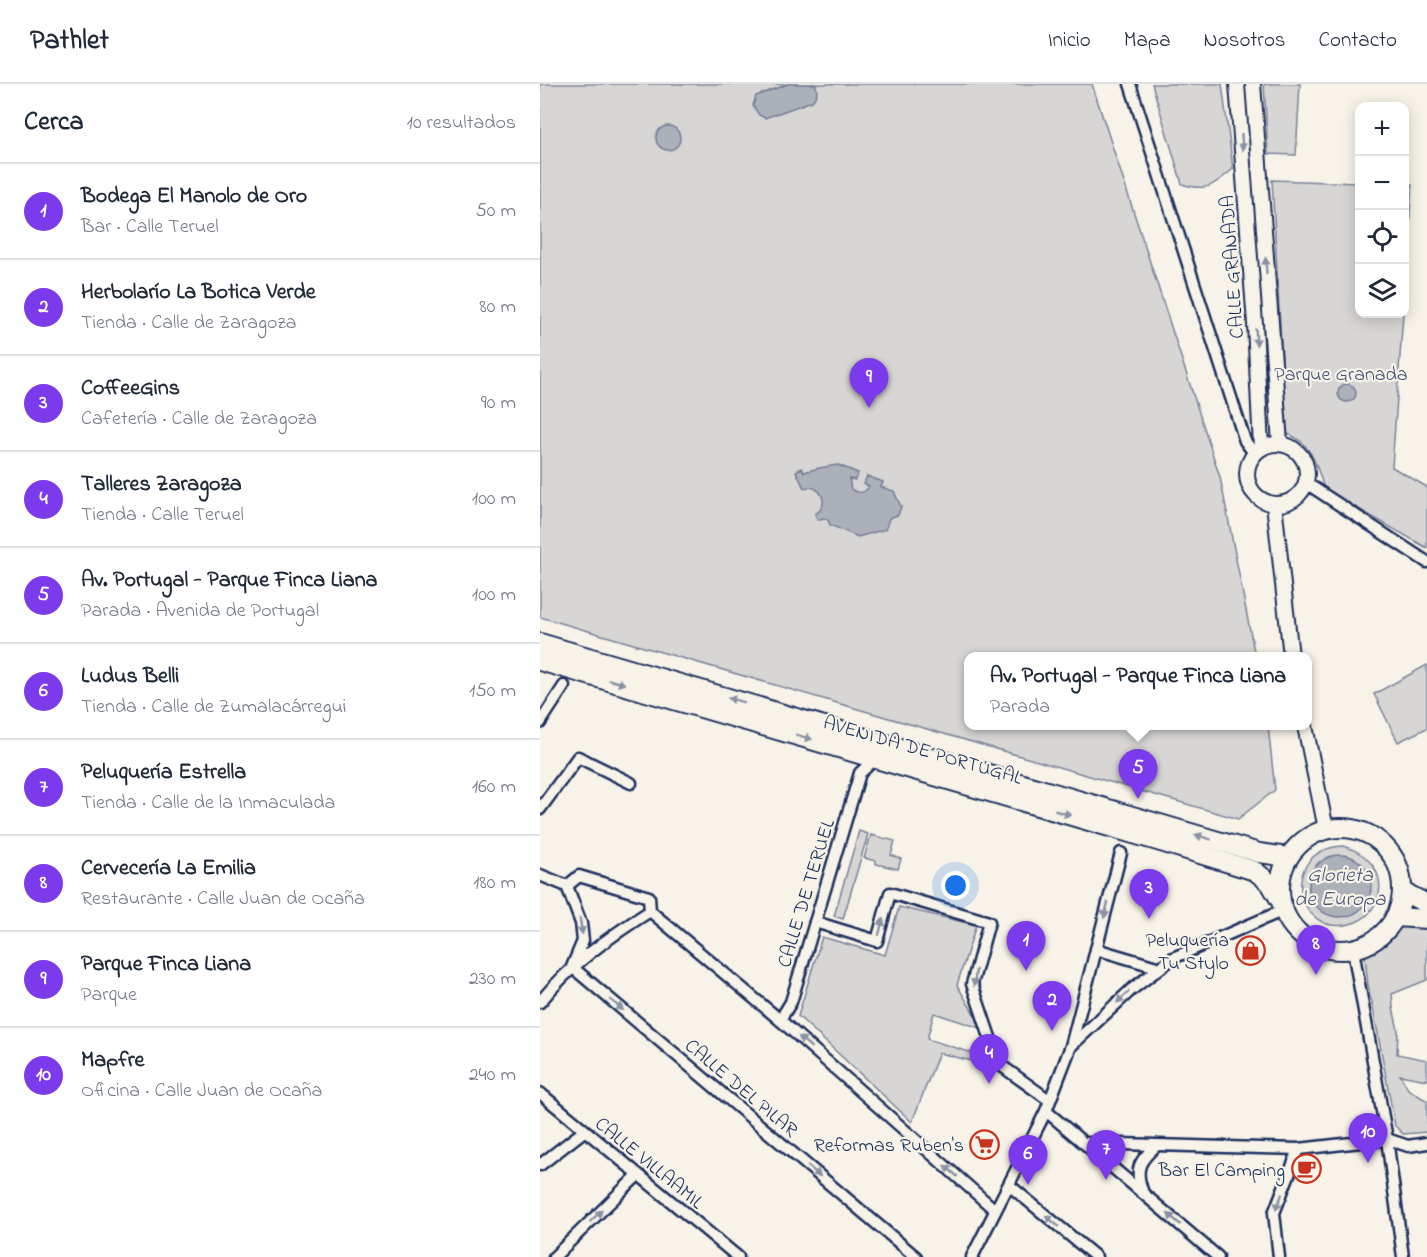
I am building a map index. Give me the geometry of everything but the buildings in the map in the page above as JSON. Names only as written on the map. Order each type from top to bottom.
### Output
[{"type":"main road","name":"AVENIDA DE PORTUGAL","points":[[540,643],[1259,854],[1288,857]]},
{"type":"main road","name":"AVENIDA DE PORTUGAL","points":[[559,670],[849,750],[1255,871],[1270,883],[1282,905]]},
{"type":"main road","points":[[1353,828],[1375,838],[1390,852],[1400,872],[1402,891],[1395,917],[1386,931],[1368,944],[1353,950],[1332,950],[1307,940],[1293,926],[1282,905],[1280,879],[1288,857],[1303,840],[1326,829],[1353,828]]},
{"type":"main road","points":[[1402,891],[1427,904]]},
{"type":"main road","points":[[1395,917],[1427,919]]},
{"type":"street","points":[[1130,84],[1245,441],[1258,451]]},
{"type":"street","name":"CALLE GRANADA","points":[[1237,84],[1255,324],[1258,451]]},
{"type":"street","name":"CALLE GRANADA","points":[[1253,84],[1280,443]]},
{"type":"street","points":[[1280,443],[1290,446],[1299,453],[1308,472],[1302,492],[1294,500],[1285,504],[1274,504],[1264,501],[1255,494],[1249,485],[1247,474],[1249,463],[1258,451],[1270,444],[1280,443]]},
{"type":"street","points":[[1306,483],[1427,562]]},
{"type":"street","points":[[1274,504],[1290,652]]},
{"type":"street","points":[[540,723],[559,670]]},
{"type":"street","points":[[1306,730],[1326,829]]},
{"type":"street","points":[[849,750],[860,773],[876,758]]},
{"type":"street","points":[[540,808],[578,757],[631,783]]},
{"type":"street","name":"CALLE DE TERUEL","points":[[780,1020],[791,1002],[860,773]]},
{"type":"street","points":[[972,1257],[1047,1105],[1071,1046],[1121,853]]},
{"type":"street","points":[[540,875],[567,885],[581,923],[583,941],[572,967]]},
{"type":"street","points":[[567,885],[579,876],[649,897],[650,911],[780,1020],[995,1210]]},
{"type":"street","points":[[815,922],[877,941],[890,893],[988,922],[972,984],[999,1064],[1047,1105],[1084,1143],[1218,1257]]},
{"type":"street","points":[[1071,1046],[1131,990],[1173,958],[1282,905]]},
{"type":"street","points":[[540,1002],[572,967],[608,938],[650,911]]},
{"type":"street","points":[[1096,949],[1160,968]]},
{"type":"street","points":[[1353,950],[1387,1139],[1403,1257]]},
{"type":"street","name":"CALLE DEL PILAR","points":[[572,967],[916,1257]]},
{"type":"street","name":"CALLE VILLAAMIL","points":[[540,1093],[738,1257]]},
{"type":"street","points":[[540,1165],[584,1131]]},
{"type":"street","points":[[1084,1143],[1299,1149],[1387,1139],[1408,1146],[1427,1143]]},
{"type":"street","points":[[1143,1193],[1138,1180],[1138,1169],[1144,1156],[1157,1145]]},
{"type":"street","points":[[1279,1257],[1274,1213],[1299,1149]]},
{"type":"street","points":[[554,1257],[638,1175]]},
{"type":"street","points":[[1009,1185],[1096,1257]]},
{"type":"green space","points":[[540,84],[1092,84],[1220,477],[1254,652],[964,652],[964,730],[1268,730],[1275,790],[1238,819],[540,617]]},
{"type":"green space","points":[[1152,84],[1222,84],[1233,169],[1209,186],[1198,187],[1182,184]]},
{"type":"green space","points":[[1264,84],[1300,84],[1296,155],[1268,154]]},
{"type":"green space","name":"Parque Granada","points":[[1272,180],[1355,183],[1355,318],[1403,318],[1392,467],[1427,487],[1427,548],[1324,489],[1312,455],[1302,442],[1286,433]]},
{"type":"green space","points":[[1409,185],[1412,185],[1409,229],[1409,210]]},
{"type":"green space","points":[[1427,665],[1427,728],[1398,742],[1374,694]]},
{"type":"green space","points":[[859,831],[868,834],[843,919],[834,916]]},
{"type":"green space","points":[[871,835],[895,841],[891,855],[901,859],[898,869],[876,864],[876,861],[864,858]]},
{"type":"green space","points":[[1343,846],[1354,850],[1364,856],[1377,872],[1379,892],[1376,902],[1369,913],[1360,920],[1350,924],[1331,925],[1316,918],[1306,907],[1301,892],[1302,876],[1309,862],[1322,851]],"holes":[[[1319,862],[1371,890],[1362,908],[1309,890],[1309,886],[1311,875]]]},
{"type":"green space","points":[[899,907],[976,925],[957,985],[983,1029],[934,1013],[927,1039],[979,1055],[976,1062],[939,1053],[912,1122],[798,1016],[822,937],[885,955]]},
{"type":"green space","points":[[1403,923],[1427,927],[1427,980],[1392,994],[1398,1030],[1397,1054],[1427,1060],[1427,1080],[1400,1075],[1408,1089],[1427,1101],[1427,1132],[1403,1134],[1395,1126],[1368,985],[1365,957],[1375,945]]},
{"type":"water","points":[[788,84],[815,84],[816,95],[812,101],[765,118],[759,115],[753,106],[756,96]]},
{"type":"water","points":[[668,126],[677,129],[680,138],[677,147],[668,150],[659,147],[656,138],[659,129]]},
{"type":"water","points":[[1343,384],[1351,384],[1356,389],[1354,400],[1343,402],[1338,397],[1338,389]]},
{"type":"water","points":[[838,465],[858,473],[855,480],[849,479],[851,489],[854,491],[861,492],[867,489],[869,486],[864,484],[867,476],[883,482],[881,487],[894,491],[901,507],[898,515],[889,518],[886,529],[858,537],[830,525],[828,520],[823,518],[818,520],[815,514],[822,505],[822,496],[815,489],[804,488],[796,471],[802,468],[804,472]]},
{"type":"water","name":"Glorieta de Europa","points":[[1340,855],[1352,857],[1362,864],[1369,874],[1371,886],[1369,898],[1362,908],[1352,915],[1340,917],[1328,915],[1318,908],[1311,898],[1309,886],[1311,874],[1318,864],[1328,857]]},
{"type":"place","name":"Parque Finca Liana","points":[[869,408]]},
{"type":"place","name":"Av. Portugal - Parque Finca Liana","points":[[1138,799]]},
{"type":"place","name":"CoffeeGins","points":[[1149,919]]},
{"type":"place","name":"Peluquería Tu Stylo","points":[[1250,950]]},
{"type":"place","name":"Bodega El Manolo de Oro","points":[[1026,971]]},
{"type":"place","name":"Cervecería La Emilia","points":[[1316,975]]},
{"type":"place","name":"Herbolarío La Botica Verde","points":[[1052,1031]]},
{"type":"place","name":"Talleres Zaragoza","points":[[989,1084]]},
{"type":"place","name":"Reformas Ruben's","points":[[985,1144]]},
{"type":"place","name":"Mapfre","points":[[1368,1163]]},
{"type":"place","name":"Bar El Camping","points":[[1306,1169]]},
{"type":"place","name":"Peluquería Estrella","points":[[1106,1180]]},
{"type":"place","name":"Ludus Belli","points":[[1028,1185]]}]
